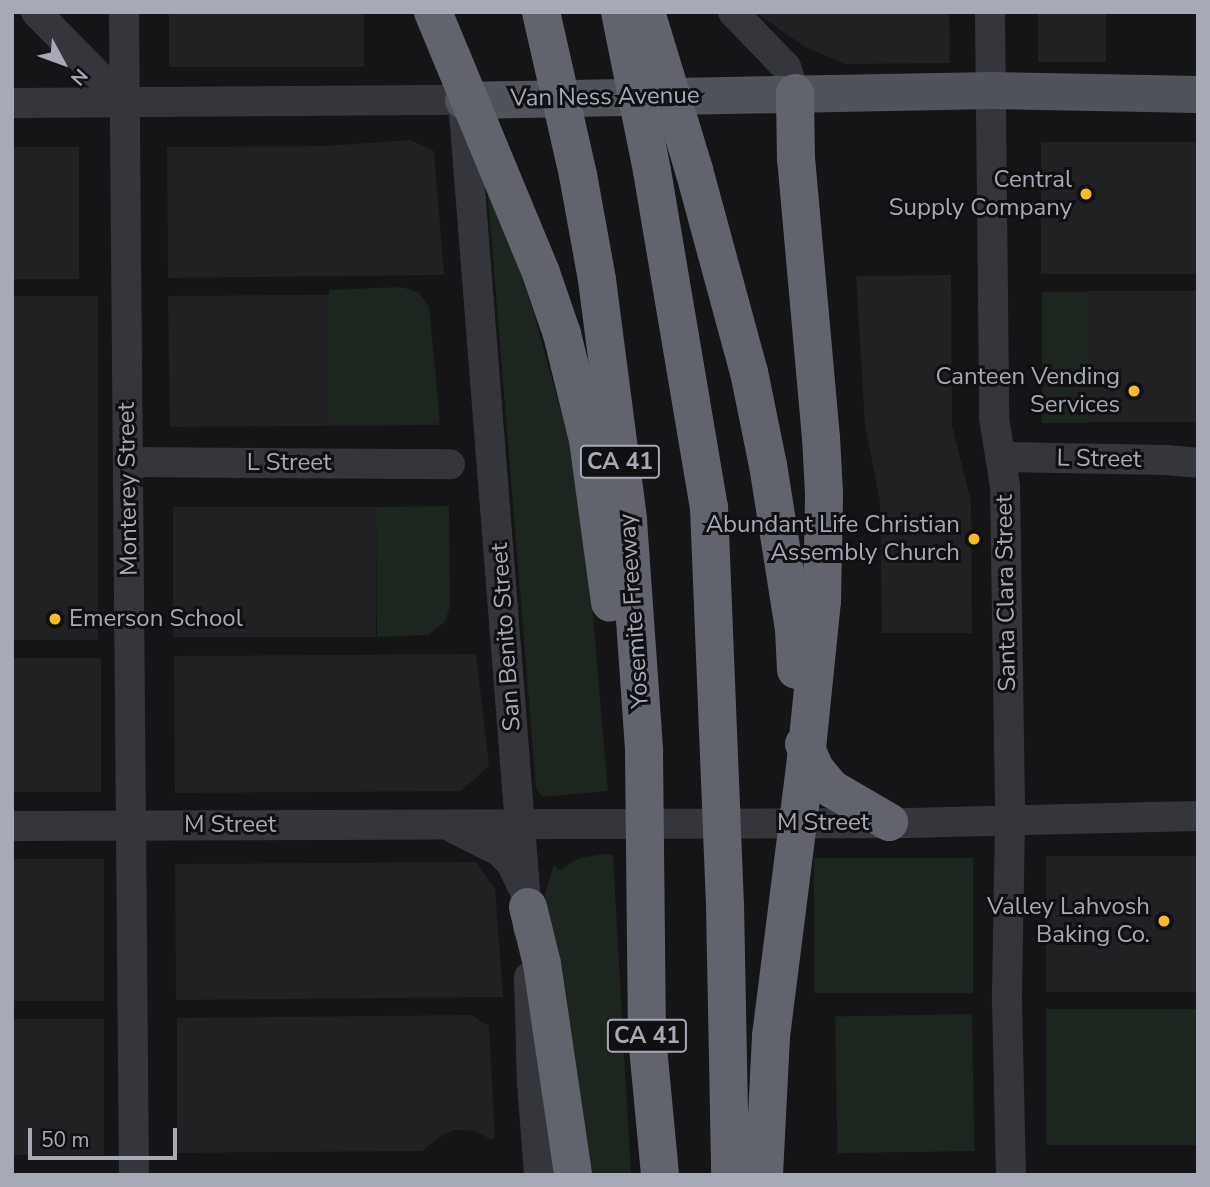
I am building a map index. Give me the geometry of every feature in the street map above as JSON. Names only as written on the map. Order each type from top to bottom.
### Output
[{"type":"highway","points":[[433,12],[562,334],[588,440],[614,625],[644,751]]},
{"type":"highway","points":[[451,12],[463,100]]},
{"type":"highway","points":[[635,19],[694,170],[749,372],[768,465],[794,629],[798,710],[808,757],[832,789],[889,822]]},
{"type":"highway","points":[[635,19],[652,171],[709,507],[716,744],[725,904],[730,1175]]},
{"type":"highway","name":"Yosemite Freeway","points":[[543,20],[578,175],[597,280],[628,520],[644,751],[647,1037],[660,1175]]},
{"type":"highway","points":[[764,1175],[771,1036],[805,768],[822,601],[824,493],[796,160],[795,93]]},
{"type":"highway","points":[[528,907],[542,964],[573,1175]]},
{"type":"main road","name":"Van Ness Avenue","points":[[463,100],[992,90],[1198,94]]},
{"type":"street","points":[[36,12],[124,102]]},
{"type":"street","name":"Monterey Street","points":[[124,12],[134,1175]]},
{"type":"street","points":[[733,12],[786,67],[795,93]]},
{"type":"street","name":"Santa Clara Street","points":[[990,12],[994,418],[1005,499],[1010,821],[1007,1001],[1012,1175]]},
{"type":"street","name":"Van Ness Avenue","points":[[12,103],[463,100]]},
{"type":"street","name":"San Benito Street","points":[[463,100],[494,466],[519,824],[528,907],[532,1083],[540,1175]]},
{"type":"street","name":"L Street","points":[[1000,457],[1198,463]]},
{"type":"street","name":"L Street","points":[[128,462],[450,464]]},
{"type":"street","name":"M Street","points":[[12,826],[1010,821],[1198,816]]},
{"type":"street","name":"M Street","points":[[447,825],[481,840],[512,863],[519,876],[528,907]]},
{"type":"shaded area","points":[[169,12],[364,12],[364,67],[169,67]]},
{"type":"shaded area","points":[[755,12],[949,12],[950,63],[846,64],[805,47]]},
{"type":"shaded area","points":[[1038,12],[1106,12],[1106,62],[1038,62]]},
{"type":"shaded area","points":[[411,140],[434,151],[444,275],[168,278],[167,147],[325,146]]},
{"type":"shaded area","points":[[1041,142],[1198,142],[1198,274],[1041,274]]},
{"type":"shaded area","points":[[12,147],[79,147],[79,279],[12,279]]},
{"type":"shaded area","points":[[486,172],[533,310],[568,437],[589,568],[608,791],[542,797],[536,788]]},
{"type":"shaded area","points":[[951,275],[952,425],[971,501],[972,633],[882,633],[880,502],[865,425],[856,276]]},
{"type":"shaded area","points":[[401,287],[418,292],[429,306],[440,421],[332,425],[329,423],[329,290]]},
{"type":"shaded area","points":[[1087,291],[1198,291],[1198,422],[1087,422]]},
{"type":"shaded area","points":[[1042,292],[1087,292],[1087,423],[1042,423]]},
{"type":"shaded area","points":[[403,294],[426,327],[439,425],[170,427],[168,296]]},
{"type":"shaded area","points":[[12,296],[98,296],[98,640],[12,640]]},
{"type":"shaded area","points":[[449,506],[450,606],[445,622],[428,635],[377,637],[376,507]]},
{"type":"shaded area","points":[[173,507],[376,507],[376,637],[173,637]]},
{"type":"shaded area","points":[[476,654],[489,766],[461,791],[175,793],[174,656]]},
{"type":"shaded area","points":[[12,658],[101,658],[101,792],[12,792]]},
{"type":"shaded area","points":[[613,855],[631,1175],[585,1175],[545,894],[554,865],[560,870],[579,858]]},
{"type":"shaded area","name":"Valley Lahvosh Baking Co.","points":[[1046,856],[1198,856],[1198,992],[1046,992]]},
{"type":"shaded area","points":[[814,858],[973,858],[973,993],[814,993]]},
{"type":"shaded area","points":[[12,859],[104,859],[104,1001],[12,1001]]},
{"type":"shaded area","points":[[476,862],[495,889],[503,997],[176,1000],[175,864]]},
{"type":"shaded area","points":[[1046,1009],[1198,1009],[1198,1145],[1046,1145]]},
{"type":"shaded area","points":[[972,1014],[974,1151],[837,1153],[835,1016]]},
{"type":"shaded area","points":[[471,1015],[489,1026],[495,1138],[492,1140],[475,1131],[455,1130],[445,1133],[422,1151],[177,1153],[177,1018]]},
{"type":"shaded area","points":[[12,1019],[104,1019],[104,1155],[12,1155]]},
{"type":"place","name":"Central Supply Company","points":[[1086,194]]},
{"type":"place","name":"Canteen Vending Services","points":[[1134,391]]},
{"type":"place","name":"Abundant Life Christian Assembly Church","points":[[974,539]]},
{"type":"place","name":"Emerson School","points":[[55,619]]},
{"type":"place","name":"Valley Lahvosh Baking Co.","points":[[1164,921]]}]
